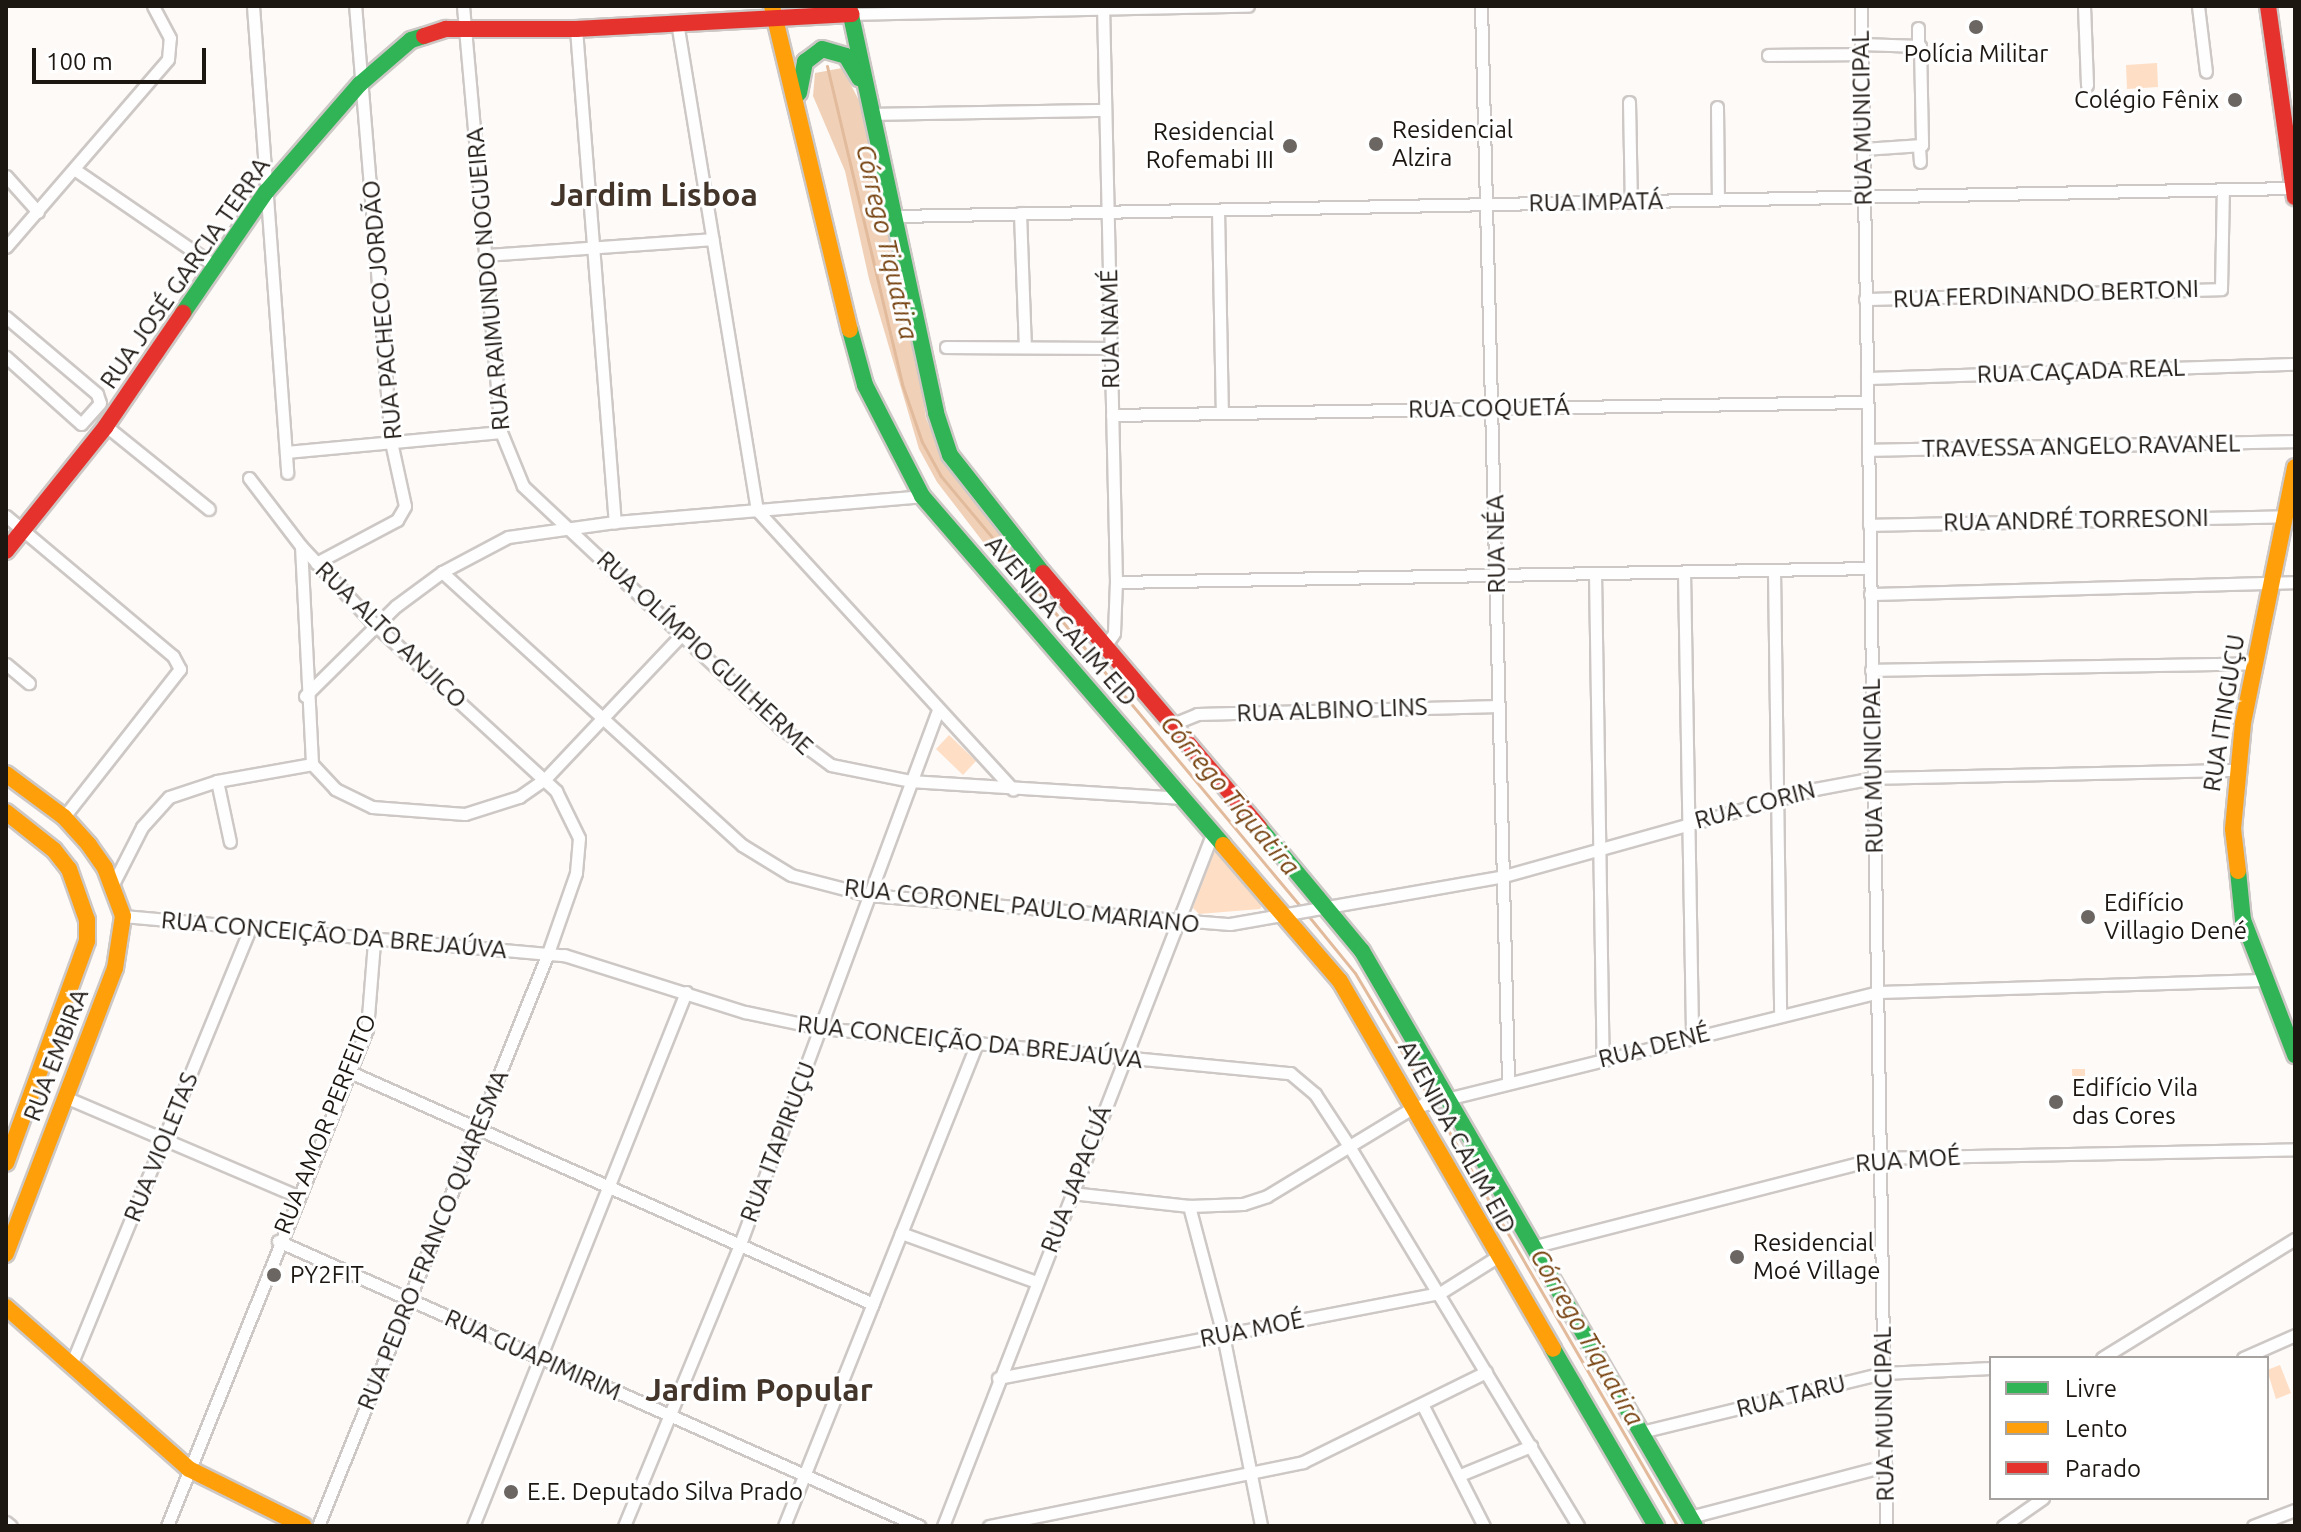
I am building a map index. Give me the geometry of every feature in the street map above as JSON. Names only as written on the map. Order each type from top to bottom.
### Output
[{"type":"main road","points":[[2268,6],[2295,197]]},
{"type":"main road","name":"RUA JOSÉ GARCIA TERRA","points":[[6,551],[106,426],[266,192],[360,84],[421,35],[465,30],[576,29],[677,22],[755,12],[850,10]]},
{"type":"main road","name":"AVENIDA CALIM EID","points":[[850,10],[897,216],[936,413],[950,455],[1103,649],[1321,904],[1393,996],[1444,1099],[1693,1522]]},
{"type":"main road","name":"AVENIDA CALIM EID","points":[[774,12],[865,385],[897,456],[922,496],[1181,798],[1292,911],[1419,1105],[1497,1257],[1656,1526]]},
{"type":"main road","points":[[799,113],[802,67],[814,52],[826,48],[849,59],[873,114]]},
{"type":"main road","name":"RUA ITINGUÇU","points":[[2295,467],[2235,770],[2237,896],[2265,980],[2295,1055]]},
{"type":"main road","points":[[6,774],[64,817],[97,856],[123,916]]},
{"type":"main road","name":"RUA EMBIRA","points":[[6,812],[54,850],[69,869],[87,920],[79,973],[11,1134],[6,1163]]},
{"type":"main road","name":"RUA EMBIRA","points":[[6,1254],[115,968],[123,916]]},
{"type":"main road","points":[[6,1307],[189,1469],[304,1526]]},
{"type":"street","points":[[6,247],[165,65],[170,38],[153,6]]},
{"type":"street","points":[[253,6],[287,473]]},
{"type":"street","name":"RUA PACHECO JORDÃO","points":[[316,563],[403,513],[391,442],[355,6]]},
{"type":"street","name":"RUA RAIMUNDO NOGUEIRA","points":[[463,6],[501,432],[523,486],[569,527]]},
{"type":"street","points":[[850,10],[1248,6]]},
{"type":"street","name":"RUA NÉA","points":[[1481,6],[1494,409],[1508,1083]]},
{"type":"street","name":"RUA MUNICIPAL","points":[[1861,6],[1886,1526]]},
{"type":"street","points":[[2084,6],[2087,85]]},
{"type":"street","points":[[2198,6],[2206,72]]},
{"type":"street","name":"RUA NAMÉ","points":[[1103,7],[1116,582],[1114,633],[1103,649]]},
{"type":"street","points":[[677,22],[757,510],[1013,789]]},
{"type":"street","points":[[1918,28],[1920,162]]},
{"type":"street","points":[[576,29],[615,522]]},
{"type":"street","points":[[1768,55],[1918,45]]},
{"type":"street","points":[[1629,102],[1631,202]]},
{"type":"street","points":[[1717,107],[1718,199]]},
{"type":"street","points":[[873,114],[1105,110]]},
{"type":"street","points":[[1863,149],[1919,148]]},
{"type":"street","points":[[74,169],[215,266]]},
{"type":"street","points":[[6,176],[38,212]]},
{"type":"street","name":"RUA IMPATÁ","points":[[897,216],[2295,188]]},
{"type":"street","name":"RUA FERDINANDO BERTONI","points":[[1865,299],[2221,289],[2223,189]]},
{"type":"street","points":[[1218,210],[1222,411]]},
{"type":"street","points":[[1020,213],[1025,347]]},
{"type":"street","points":[[486,255],[712,239]]},
{"type":"street","points":[[6,317],[97,394],[100,403],[81,424],[6,357]]},
{"type":"street","points":[[946,347],[1110,348]]},
{"type":"street","name":"RUA CAÇADA REAL","points":[[1867,378],[2295,364]]},
{"type":"street","name":"RUA COQUETÁ","points":[[1112,415],[1867,402]]},
{"type":"street","points":[[106,426],[209,509]]},
{"type":"street","points":[[286,452],[501,432]]},
{"type":"street","name":"TRAVESSA ANGELO RAVANEL","points":[[1868,450],[2295,441]]},
{"type":"street","name":"RUA ALTO ANJICO","points":[[249,478],[301,546],[374,624],[545,779],[567,805],[579,853],[548,953]]},
{"type":"street","points":[[305,696],[374,624],[442,572],[508,537],[615,522],[922,496]]},
{"type":"street","points":[[6,516],[173,656],[180,669],[64,817]]},
{"type":"street","name":"RUA ANDRÉ TORRESONI","points":[[1869,525],[2283,516]]},
{"type":"street","name":"RUA OLÍMPIO GUILHERME","points":[[569,527],[781,728],[831,765],[911,781],[1181,798]]},
{"type":"street","points":[[301,546],[305,696],[312,764],[335,789],[389,811],[481,812],[519,797],[545,779],[681,635]]},
{"type":"street","points":[[1116,582],[1870,568]]},
{"type":"street","points":[[1774,571],[1780,1014]]},
{"type":"street","name":"RUA CORONEL PAULO MARIANO","points":[[442,572],[602,720],[763,861],[791,875],[868,895],[1174,923],[1230,924],[1292,911]]},
{"type":"street","points":[[1684,572],[1692,1036]]},
{"type":"street","points":[[1595,573],[1603,1059]]},
{"type":"street","points":[[1870,594],[2295,582]]},
{"type":"street","points":[[1871,670],[2254,663]]},
{"type":"street","points":[[6,664],[29,683]]},
{"type":"street","name":"RUA ALBINO LINS","points":[[1168,726],[1197,714],[1499,706]]},
{"type":"street","name":"RUA ITAPIRUÇU","points":[[624,1526],[740,1244],[938,710]]},
{"type":"street","points":[[112,886],[160,804],[178,792],[217,781],[312,764]]},
{"type":"street","name":"RUA CORIN","points":[[1292,911],[1504,876],[1599,847],[1873,778],[2235,770]]},
{"type":"street","points":[[217,781],[230,842]]},
{"type":"street","name":"RUA JAPACUÁ","points":[[943,1526],[1174,923],[1213,832]]},
{"type":"street","name":"RUA CONCEIÇÃO DA BREJAÚVA","points":[[123,916],[374,942],[548,953],[769,1019],[821,1028],[1290,1073],[1315,1094],[1349,1146],[1578,1526]]},
{"type":"street","name":"RUA VIOLETAS","points":[[71,1365],[250,929]]},
{"type":"street","name":"RUA AMOR PERFEITO","points":[[167,1526],[278,1241],[350,1072],[372,1012],[374,942]]},
{"type":"street","name":"RUA PEDRO FRANCO QUARESMA","points":[[318,1526],[548,953]]},
{"type":"street","name":"RUA DENÉ","points":[[1071,1193],[1189,1206],[1256,1201],[1419,1105],[1877,992],[2265,980]]},
{"type":"street","points":[[473,1526],[686,992]]},
{"type":"street","points":[[784,1526],[977,1043]]},
{"type":"street","points":[[350,1072],[873,1304]]},
{"type":"street","points":[[65,1097],[297,1196]]},
{"type":"street","name":"RUA MOÉ","points":[[1532,1247],[1879,1158],[2295,1149]]},
{"type":"street","points":[[1189,1206],[1223,1335],[1261,1526]]},
{"type":"street","points":[[901,1233],[1036,1282]]},
{"type":"street","points":[[2105,1356],[2295,1239]]},
{"type":"street","name":"RUA GUAPIMIRIM","points":[[278,1241],[919,1526]]},
{"type":"street","name":"RUA MOÉ","points":[[998,1378],[1440,1293],[1497,1257]]},
{"type":"street","points":[[2248,1356],[2295,1335]]},
{"type":"street","name":"RUA TARU","points":[[1641,1432],[1883,1373],[1989,1368]]},
{"type":"street","points":[[989,1526],[1060,1520],[1317,1458],[1486,1372]]},
{"type":"street","points":[[1423,1406],[1484,1526]]},
{"type":"street","points":[[1460,1475],[1531,1446]]},
{"type":"street","points":[[1693,1522],[1885,1466]]},
{"type":"street","points":[[2003,1526],[2040,1500]]},
{"type":"street","points":[[2253,1526],[2295,1510]]},
{"type":"street","points":[[6,1522],[11,1526]]},
{"type":"shaded area","points":[[2157,63],[2158,87],[2127,89],[2126,65]]},
{"type":"shaded area","points":[[842,68],[862,106],[903,263],[926,418],[942,456],[1015,550],[1000,564],[937,482],[919,449],[869,279],[845,171],[813,96],[815,73]]},
{"type":"shaded area","points":[[949,735],[976,761],[963,775],[936,749]]},
{"type":"shaded area","points":[[1220,851],[1263,903],[1260,909],[1199,914],[1193,908],[1213,853]]},
{"type":"shaded area","points":[[2072,1069],[2085,1069],[2085,1094],[2073,1094]]},
{"type":"shaded area","points":[[2280,1365],[2291,1393],[2276,1399],[2269,1369]]},
{"type":"waterway","name":"Córrego Tiquatira","points":[[827,66],[902,384],[922,442],[940,475],[1301,907]]},
{"type":"waterway","name":"Córrego Tiquatira","points":[[1306,913],[1355,973],[1430,1099]]},
{"type":"waterway","name":"Córrego Tiquatira","points":[[1434,1106],[1677,1526]]},
{"type":"traffic: fast","points":[[849,6],[936,413],[950,455],[1043,573]]},
{"type":"traffic: fast","points":[[183,313],[266,192],[360,84],[411,40],[424,36]]},
{"type":"traffic: fast","points":[[799,93],[805,62],[822,49],[846,56],[859,78]]},
{"type":"traffic: fast","points":[[850,330],[865,385],[922,496],[1223,845]]},
{"type":"traffic: fast","points":[[1259,827],[1362,951],[1695,1526]]},
{"type":"traffic: fast","points":[[2238,871],[2243,920],[2295,1055]]},
{"type":"traffic: fast","points":[[1553,1349],[1656,1526]]},
{"type":"traffic: slow","points":[[772,6],[850,330]]},
{"type":"traffic: slow","points":[[2238,871],[2233,829],[2243,723],[2295,467]]},
{"type":"traffic: slow","points":[[6,774],[64,817],[89,845],[105,868],[123,916],[115,968],[6,1254]]},
{"type":"traffic: slow","points":[[6,812],[54,850],[69,869],[87,920],[87,941],[6,1163]]},
{"type":"traffic: slow","points":[[1223,845],[1340,981],[1553,1349]]},
{"type":"traffic: slow","points":[[6,1307],[189,1469],[304,1526]]},
{"type":"traffic: jam","points":[[2268,6],[2295,197]]},
{"type":"traffic: jam","points":[[424,36],[446,29],[576,29],[852,14]]},
{"type":"traffic: jam","points":[[6,551],[106,426],[183,313]]},
{"type":"traffic: jam","points":[[1043,573],[1259,827]]},
{"type":"place","name":"Polícia Militar","points":[[1976,27]]},
{"type":"place","name":"Colégio Fênix","points":[[2235,100]]},
{"type":"place","name":"Residencial Alzira","points":[[1376,144]]},
{"type":"place","name":"Residencial Rofemabi III","points":[[1290,146]]},
{"type":"place","name":"Edifício Villagio Dené","points":[[2088,917]]},
{"type":"place","name":"Edifício Vila das Cores","points":[[2056,1102]]},
{"type":"place","name":"Residencial Moé Village","points":[[1737,1257]]},
{"type":"place","name":"PY2FIT","points":[[274,1275]]},
{"type":"place","name":"E.E. Deputado Silva Prado","points":[[511,1492]]},
{"type":"district","name":"Jardim Lisboa","points":[[654,194]]},
{"type":"district","name":"Jardim Popular","points":[[759,1389]]}]
